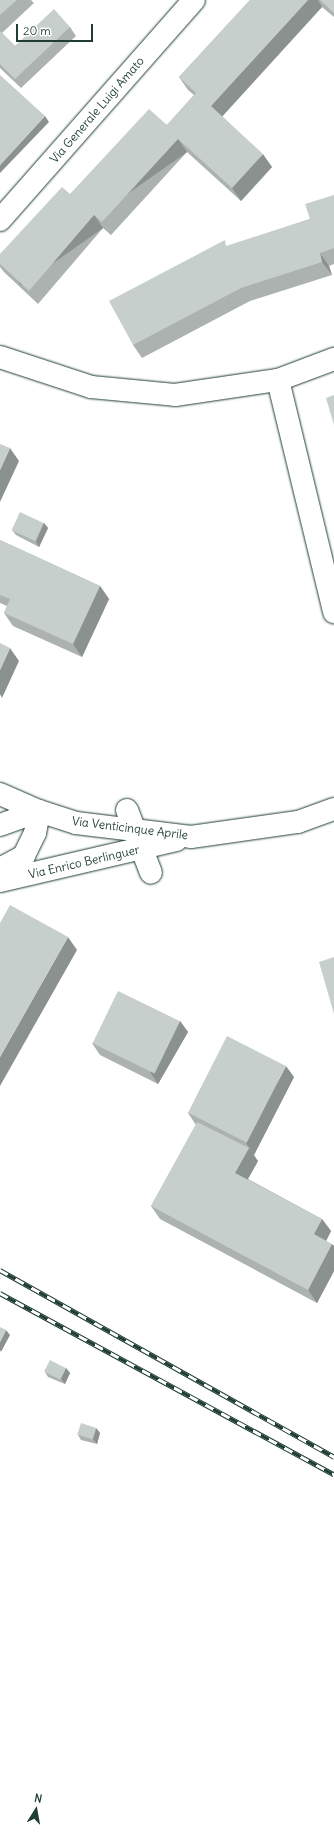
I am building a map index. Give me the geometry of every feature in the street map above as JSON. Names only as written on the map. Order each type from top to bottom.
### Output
[{"type":"street","name":"Via Generale Luigi Amato","points":[[0,220],[194,0]]},
{"type":"street","points":[[0,357],[78,384],[131,393],[175,395],[278,380],[334,359]]},
{"type":"street","points":[[278,380],[334,612]]},
{"type":"street","name":"Via Venticinque Aprile","points":[[0,794],[39,811],[76,823],[134,830]]},
{"type":"street","name":"Via Venticinque Aprile","points":[[191,837],[298,822],[334,809]]},
{"type":"street","points":[[0,825],[39,811]]},
{"type":"street","name":"Via Enrico Berlinguer","points":[[0,869],[24,856],[35,833],[39,811]]},
{"type":"street","points":[[134,830],[151,873]]},
{"type":"street","name":"Via Enrico Berlinguer","points":[[0,881],[134,830],[191,837]]},
{"type":"building","points":[[0,0],[17,0],[0,15]]},
{"type":"building","points":[[250,0],[308,0],[211,106],[263,154],[232,188],[178,139],[102,222],[94,215],[29,291],[0,264],[0,254],[62,187],[70,194],[149,109],[167,125],[196,93],[179,77]]},
{"type":"building","points":[[320,0],[334,0],[334,13]]},
{"type":"building","points":[[54,9],[70,27],[15,79],[0,64],[0,60]]},
{"type":"building","points":[[0,31],[15,46],[0,60]]},
{"type":"building","points":[[0,75],[45,116],[0,165]]},
{"type":"building","points":[[334,195],[334,248],[320,253],[322,262],[241,288],[133,345],[109,301],[225,240],[226,246],[310,219],[305,204]]},
{"type":"building","points":[[334,395],[334,425],[326,398]]},
{"type":"building","points":[[0,444],[10,448],[0,470]]},
{"type":"building","points":[[20,512],[44,523],[35,541],[12,530]]},
{"type":"building","points":[[0,540],[100,586],[73,644],[4,613],[10,599],[0,595]]},
{"type":"building","points":[[0,643],[10,648],[0,670]]},
{"type":"building","points":[[10,905],[68,937],[0,1057],[0,923]]},
{"type":"building","points":[[334,957],[334,1014],[319,962]]},
{"type":"building","points":[[118,991],[180,1021],[155,1073],[93,1043]]},
{"type":"building","points":[[227,1036],[286,1066],[247,1143],[188,1113]]},
{"type":"building","points":[[197,1122],[249,1148],[235,1173],[322,1219],[314,1234],[332,1244],[308,1290],[151,1206]]},
{"type":"building","points":[[0,1327],[6,1330],[0,1342]]},
{"type":"building","points":[[50,1360],[66,1368],[60,1380],[44,1372]]},
{"type":"building","points":[[81,1423],[96,1428],[93,1439],[77,1434]]},
{"type":"railway","points":[[0,1270],[334,1457]]},
{"type":"railway","points":[[0,1293],[334,1474]]}]
